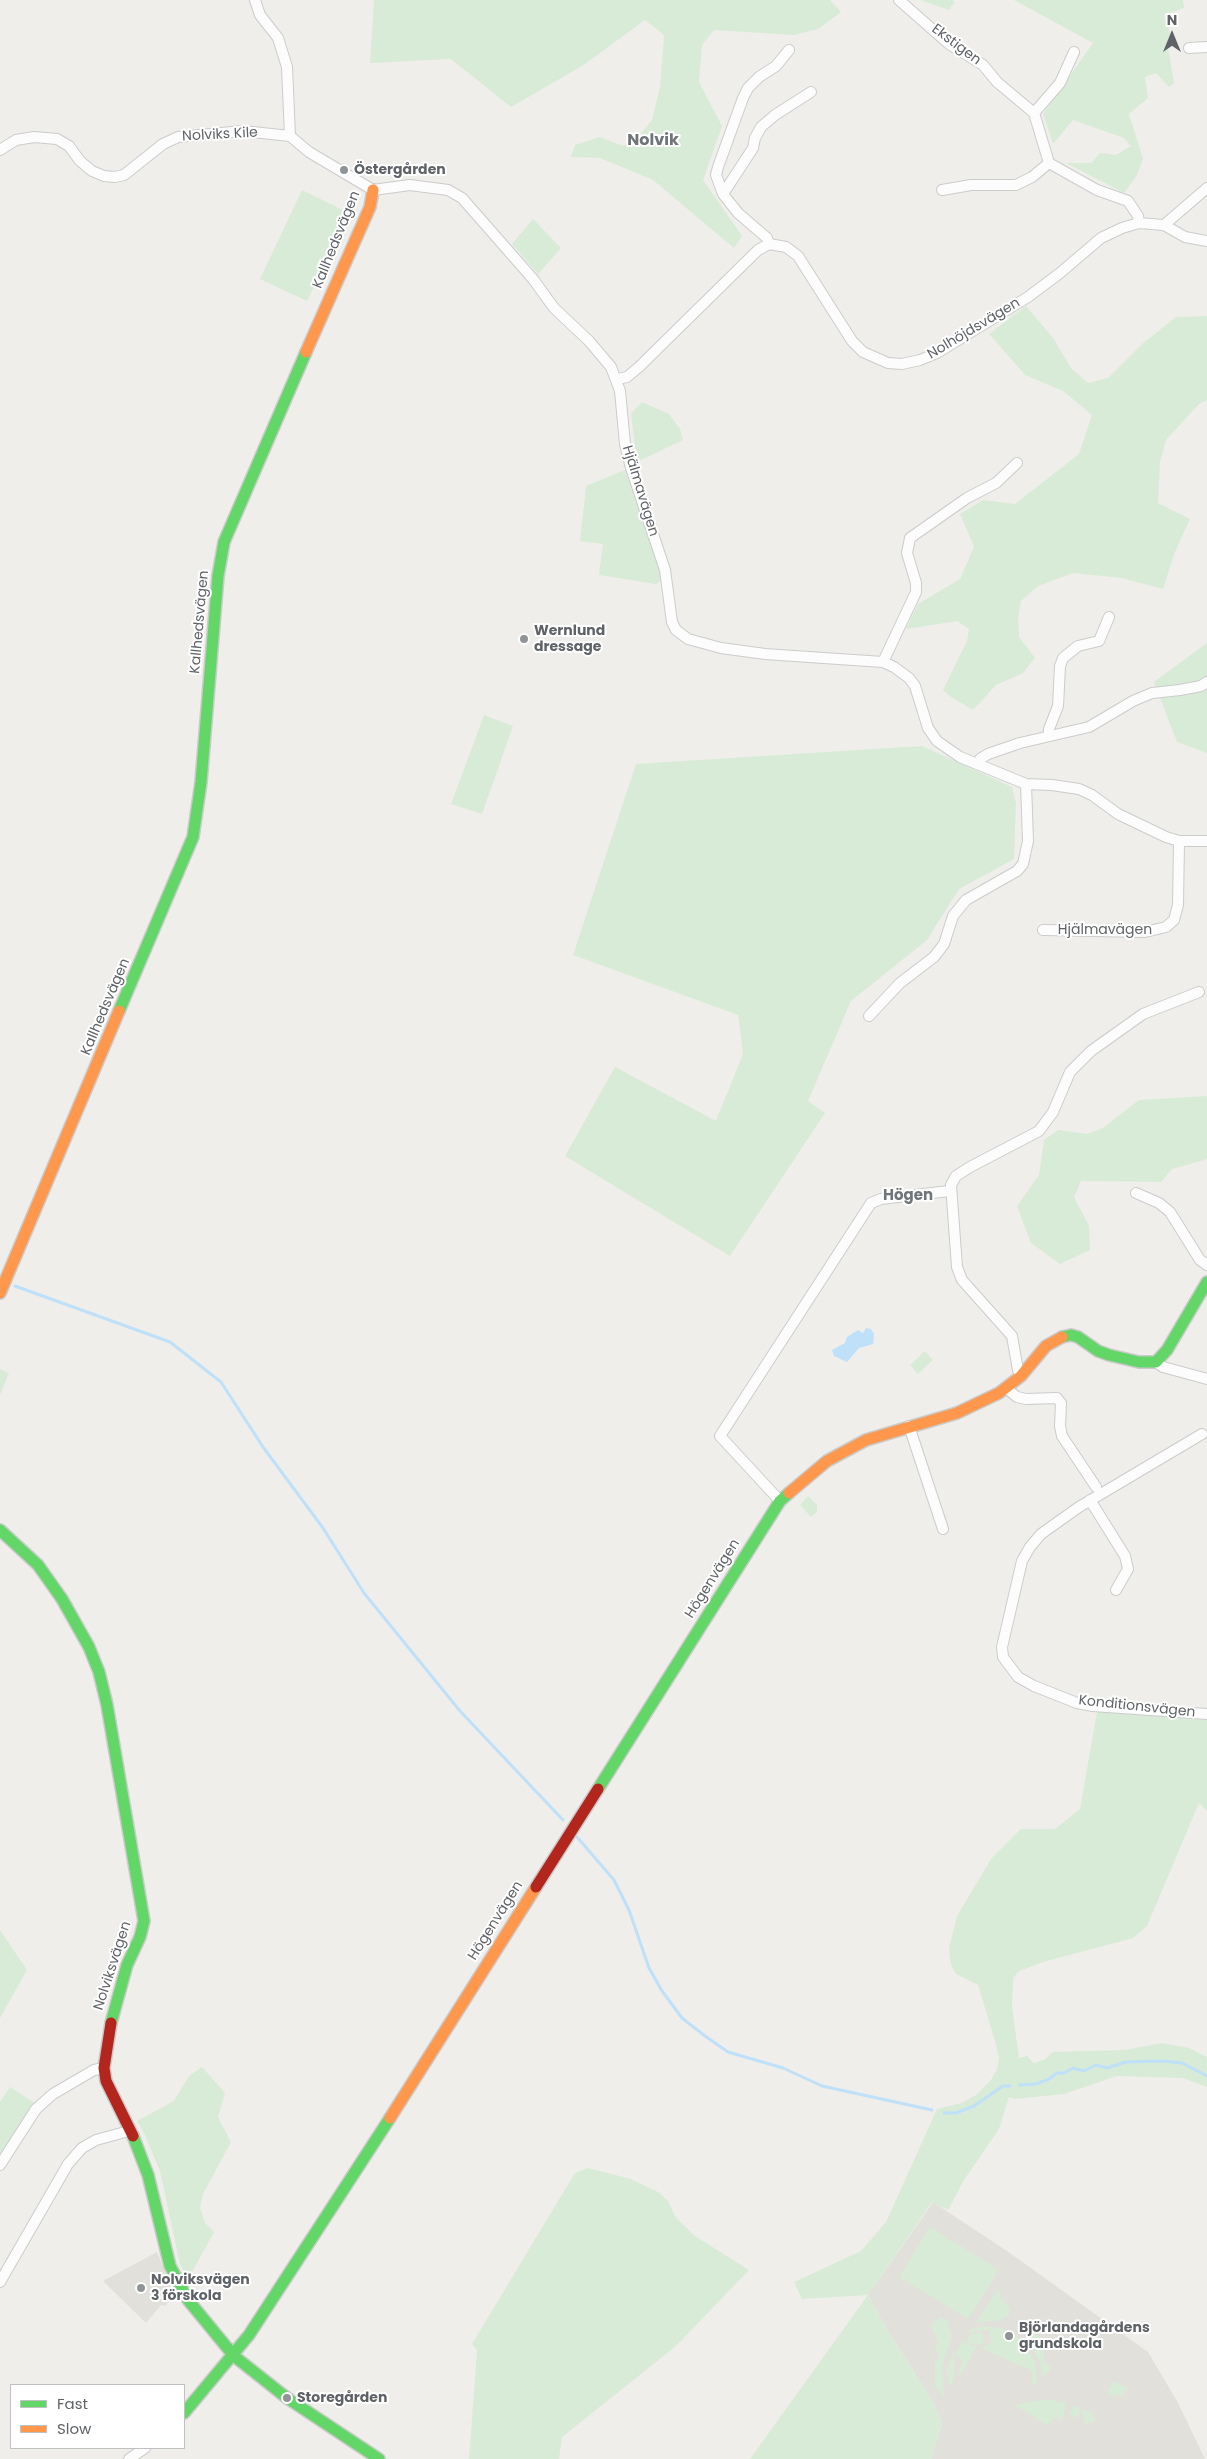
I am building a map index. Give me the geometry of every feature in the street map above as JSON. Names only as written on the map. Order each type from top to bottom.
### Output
[{"type":"street","points":[[255,0],[260,15],[278,38],[287,67],[290,136]]},
{"type":"street","name":"Ekstigen","points":[[899,0],[950,44],[982,65],[997,82],[1034,113]]},
{"type":"street","points":[[1189,48],[1207,47]]},
{"type":"street","points":[[618,379],[627,377],[639,367],[758,250],[769,244],[767,238],[738,213],[723,194],[716,175],[743,98],[754,82],[776,66],[789,50]]},
{"type":"street","points":[[1074,52],[1060,83],[1034,113],[1050,162],[1097,190],[1128,201],[1138,216],[1139,223]]},
{"type":"street","points":[[723,194],[754,148],[755,138],[761,127],[776,114],[811,92]]},
{"type":"street","name":"Nolviks Kile","points":[[0,150],[16,140],[34,138],[57,139],[69,146],[92,171],[104,176],[115,177],[124,174],[163,144],[178,137],[243,132],[290,136]]},
{"type":"street","name":"Kallhedsvägen","points":[[0,1293],[193,837],[201,782],[218,576],[224,542],[244,492],[370,207],[373,190],[309,152],[290,136]]},
{"type":"street","points":[[942,190],[971,185],[1016,185],[1032,177],[1050,162]]},
{"type":"street","name":"Hjälmavägen","points":[[373,190],[396,185],[418,186],[448,190],[462,198],[533,279],[554,308],[590,341],[611,367],[618,379],[625,444],[631,468],[665,570],[672,622],[676,630],[698,643],[728,649],[765,654],[884,662],[902,672],[915,686],[928,728],[937,741],[960,757],[1026,784],[1052,784],[1092,795],[1130,821],[1179,841],[1207,841]]},
{"type":"street","points":[[1164,225],[1207,188]]},
{"type":"street","name":"Nolhöjdsvägen","points":[[769,244],[786,247],[798,256],[852,340],[863,352],[888,364],[902,364],[920,360],[937,353],[1028,297],[1060,273],[1100,238],[1139,223],[1164,225],[1185,237],[1207,241]]},
{"type":"street","points":[[884,662],[916,592],[916,583],[907,553],[910,538],[967,498],[996,483],[1017,463]]},
{"type":"street","points":[[1050,736],[1049,729],[1058,706],[1060,666],[1063,658],[1078,646],[1099,641],[1109,617]]},
{"type":"street","points":[[979,764],[980,759],[988,754],[1089,727],[1133,701],[1152,693],[1180,690],[1207,682]]},
{"type":"street","points":[[869,1016],[900,983],[934,956],[944,944],[953,916],[966,900],[1017,871],[1023,864],[1028,841],[1026,784]]},
{"type":"street","name":"Hjälmavägen","points":[[1043,930],[1145,932],[1166,927],[1174,920],[1178,905],[1179,841]]},
{"type":"street","points":[[1021,1376],[1018,1370],[1012,1336],[962,1280],[957,1267],[950,1191],[956,1176],[1039,1131],[1053,1112],[1070,1072],[1091,1051],[1143,1014],[1199,992]]},
{"type":"street","points":[[780,1501],[720,1436],[871,1203],[881,1199],[950,1191]]},
{"type":"street","points":[[1136,1194],[1159,1203],[1170,1212],[1200,1260],[1207,1265]]},
{"type":"street","points":[[1156,1362],[1167,1350],[1207,1282]]},
{"type":"street","name":"Högenvägen","points":[[185,2412],[234,2356],[326,2219],[780,1501],[806,1477],[843,1452],[866,1440],[957,1413],[982,1403],[1021,1376],[1046,1346],[1057,1338],[1071,1335],[1082,1338],[1098,1351],[1109,1355],[1139,1362],[1156,1362],[1163,1367],[1207,1380]]},
{"type":"street","points":[[1006,1388],[1017,1397],[1026,1399],[1057,1398],[1061,1403],[1060,1426],[1062,1436],[1096,1487]]},
{"type":"street","points":[[910,1426],[943,1529]]},
{"type":"street","name":"Konditionsvägen","points":[[1202,1434],[1090,1500],[1041,1534],[1030,1547],[1022,1561],[1004,1636],[1003,1657],[1008,1667],[1018,1677],[1034,1686],[1077,1703],[1093,1706],[1207,1714]]},
{"type":"street","points":[[1090,1500],[1125,1556],[1128,1568],[1116,1590]]},
{"type":"street","name":"Nolviksvägen","points":[[0,1530],[38,1565],[62,1599],[89,1647],[100,1672],[144,1921],[140,1937],[127,1965],[114,2010],[104,2068],[106,2081],[113,2099],[139,2148],[152,2188],[170,2266],[177,2283],[188,2300],[234,2356],[287,2398],[379,2459]]},
{"type":"street","points":[[0,2165],[36,2109],[49,2097],[85,2075],[104,2068]]},
{"type":"street","points":[[0,2282],[68,2164],[82,2148],[96,2140],[129,2131]]},
{"type":"street","points":[[129,2459],[144,2449]]},
{"type":"shaded area","name":"Björlandagårdens grundskola","points":[[933,2202],[1007,2251],[1148,2352],[1177,2401],[1205,2459],[931,2459],[942,2424],[933,2402],[887,2330],[868,2295]]},
{"type":"shaded area","name":"Nolviksvägen 3 förskola","points":[[157,2252],[174,2295],[165,2306],[161,2305],[146,2323],[103,2281]]},
{"type":"green space","points":[[374,0],[830,0],[841,12],[818,29],[794,35],[714,30],[702,45],[699,82],[722,126],[703,180],[742,236],[734,248],[653,180],[600,158],[571,157],[575,145],[600,137],[623,146],[639,136],[652,120],[660,87],[664,35],[645,20],[582,66],[511,107],[451,59],[370,63]]},
{"type":"green space","points":[[920,0],[953,0],[954,3],[949,10]]},
{"type":"green space","points":[[1014,0],[1183,0],[1184,8],[1164,15],[1171,36],[1168,47],[1174,83],[1169,87],[1156,73],[1145,77],[1148,98],[1129,114],[1143,159],[1137,175],[1124,193],[1066,163],[1091,163],[1100,153],[1116,155],[1131,146],[1124,138],[1073,120],[1053,144],[1043,114],[1093,43]]},
{"type":"green space","points":[[302,190],[349,213],[307,301],[260,279]]},
{"type":"green space","points":[[533,219],[561,248],[538,274],[512,244]]},
{"type":"green space","points":[[1026,306],[1053,338],[1071,368],[1088,383],[1108,378],[1142,344],[1176,317],[1207,316],[1207,400],[1199,404],[1166,440],[1160,462],[1158,503],[1190,519],[1174,554],[1163,589],[1122,578],[1073,573],[1038,586],[1021,601],[1018,618],[1019,637],[1035,658],[1023,673],[996,685],[973,710],[943,690],[967,641],[969,629],[957,621],[906,629],[918,604],[960,579],[974,547],[960,514],[983,500],[1015,504],[1079,454],[1092,415],[1063,391],[1025,375],[989,334]]},
{"type":"green space","points":[[642,402],[669,414],[680,429],[683,440],[637,462],[631,413]]},
{"type":"green space","points":[[625,470],[660,571],[660,581],[656,584],[599,575],[603,544],[580,541],[586,486]]},
{"type":"green space","points":[[1207,643],[1207,753],[1177,742],[1154,682]]},
{"type":"green space","points":[[484,715],[513,726],[482,814],[451,804]]},
{"type":"green space","points":[[922,746],[1012,787],[1016,803],[1014,859],[959,889],[927,940],[851,1001],[808,1101],[825,1113],[730,1256],[565,1156],[615,1067],[716,1121],[743,1054],[738,1015],[573,955],[636,764]]},
{"type":"green space","points":[[1207,1096],[1207,1159],[1172,1169],[1161,1182],[1081,1181],[1074,1197],[1089,1226],[1090,1250],[1060,1264],[1031,1243],[1017,1206],[1039,1175],[1044,1140],[1058,1130],[1087,1134],[1103,1128],[1139,1100]]},
{"type":"green space","points":[[925,1351],[933,1360],[918,1374],[910,1365]]},
{"type":"green space","points":[[0,1369],[9,1373],[0,1395]]},
{"type":"green space","points":[[808,1496],[817,1505],[817,1512],[811,1517],[800,1505]]},
{"type":"green space","points":[[1097,1712],[1207,1720],[1207,1811],[1199,1803],[1147,1926],[1133,1938],[1043,1962],[1019,1971],[1013,1978],[1012,2007],[1019,2058],[1027,2056],[1034,2063],[1044,2060],[1053,2052],[1125,2050],[1162,2043],[1189,2048],[1207,2057],[1207,2087],[1183,2078],[1117,2076],[1064,2094],[1015,2099],[1009,2097],[999,2129],[964,2180],[948,2210],[932,2202],[868,2295],[802,2299],[794,2282],[861,2251],[886,2222],[937,2109],[962,2103],[976,2095],[991,2080],[997,2069],[999,2058],[978,1985],[956,1974],[951,1965],[949,1948],[957,1916],[991,1859],[1021,1829],[1055,1829],[1080,1809]]},
{"type":"green space","points":[[0,1930],[27,1970],[0,2018]]},
{"type":"green space","points":[[202,2067],[225,2093],[218,2117],[231,2142],[203,2194],[200,2207],[205,2223],[214,2232],[192,2272],[194,2282],[188,2280],[180,2264],[160,2171],[137,2121],[174,2101],[189,2076]]},
{"type":"green space","points":[[10,2087],[35,2103],[0,2155],[0,2102]]},
{"type":"green space","points":[[588,2168],[631,2179],[658,2192],[668,2201],[676,2218],[695,2236],[749,2270],[676,2346],[562,2437],[559,2459],[469,2459],[477,2350],[472,2344],[575,2173]]},
{"type":"green space","points":[[930,2227],[999,2270],[968,2319],[899,2277]]},
{"type":"green space","points":[[999,2288],[1001,2298],[1010,2308],[1009,2315],[998,2321],[976,2322]]},
{"type":"green space","points":[[868,2295],[887,2330],[933,2402],[942,2424],[931,2459],[750,2459]]},
{"type":"green space","points":[[941,2317],[947,2320],[952,2336],[942,2367],[944,2399],[935,2385],[935,2360],[939,2360],[939,2353],[935,2352],[938,2342],[930,2325]]},
{"type":"green space","points":[[984,2326],[1005,2329],[1024,2342],[1036,2365],[1037,2385],[1033,2385],[1032,2371],[979,2347],[987,2345],[991,2341],[989,2330],[975,2331],[967,2335],[971,2329]]},
{"type":"green space","points":[[981,2332],[984,2338],[982,2344],[974,2345],[966,2342],[970,2335]]},
{"type":"green space","points":[[1034,2332],[1044,2342],[1044,2361],[1052,2369],[1043,2376],[1040,2362],[1030,2343],[1030,2333]]},
{"type":"green space","points":[[962,2342],[976,2347],[960,2376],[958,2375],[962,2362],[956,2353]]},
{"type":"green space","points":[[955,2348],[954,2381],[949,2387],[947,2370]]},
{"type":"green space","points":[[1113,2381],[1127,2388],[1123,2396],[1107,2395]]},
{"type":"green space","points":[[1045,2399],[1066,2403],[1063,2420],[1056,2416],[1048,2425],[1014,2405]]},
{"type":"green space","points":[[1073,2406],[1079,2407],[1080,2418],[1071,2415],[1070,2411]]},
{"type":"green space","points":[[1082,2409],[1094,2414],[1094,2421],[1085,2424]]},
{"type":"water","points":[[866,1328],[871,1329],[874,1334],[873,1344],[859,1348],[847,1362],[834,1356],[832,1350],[845,1343],[847,1337],[858,1330],[863,1333]]},
{"type":"waterway","points":[[15,1286],[170,1342],[221,1382],[263,1447],[323,1528],[364,1593],[460,1711],[563,1820]]},
{"type":"waterway","points":[[577,1837],[614,1880],[629,1910],[649,1968],[662,1991],[682,2018],[705,2036],[728,2052],[783,2068],[822,2086],[932,2110]]},
{"type":"waterway","points":[[1019,2085],[1036,2084],[1049,2079],[1057,2073],[1064,2073],[1073,2068],[1084,2071],[1096,2065],[1107,2068],[1126,2062],[1163,2061],[1182,2063],[1207,2076]]},
{"type":"waterway","points":[[944,2113],[956,2113],[974,2106],[1003,2086],[1010,2086]]},
{"type":"traffic: fast","points":[[119,1011],[193,837],[201,782],[218,576],[224,542],[306,352]]},
{"type":"traffic: fast","points":[[1062,1337],[1071,1335],[1078,1337],[1098,1351],[1109,1355],[1139,1362],[1156,1362],[1167,1350],[1207,1282]]},
{"type":"traffic: fast","points":[[598,1789],[780,1501],[789,1493]]},
{"type":"traffic: fast","points":[[0,1530],[38,1565],[62,1599],[89,1647],[99,1672],[107,1705],[144,1921],[140,1937],[127,1965],[111,2023]]},
{"type":"traffic: fast","points":[[185,2412],[249,2335],[390,2118]]},
{"type":"traffic: fast","points":[[133,2136],[148,2175],[170,2266],[188,2300],[234,2356],[287,2398],[379,2459]]},
{"type":"traffic: slow","points":[[306,352],[370,207],[373,190]]},
{"type":"traffic: slow","points":[[0,1293],[119,1011]]},
{"type":"traffic: slow","points":[[789,1493],[827,1461],[866,1440],[957,1413],[999,1393],[1021,1376],[1046,1346],[1062,1337]]},
{"type":"traffic: slow","points":[[390,2118],[536,1887]]},
{"type":"traffic: jam","points":[[536,1887],[598,1789]]},
{"type":"traffic: jam","points":[[111,2023],[104,2068],[106,2081],[133,2136]]},
{"type":"place","name":"Östergården","points":[[344,170]]},
{"type":"place","name":"Wernlund dressage","points":[[524,639]]},
{"type":"place","name":"Nolviksvägen 3 förskola","points":[[141,2288]]},
{"type":"place","name":"Björlandagårdens grundskola","points":[[1009,2336]]},
{"type":"place","name":"Storegården","points":[[287,2398]]},
{"type":"district","name":"Nolvik","points":[[653,141]]},
{"type":"district","name":"Högen","points":[[908,1196]]}]
